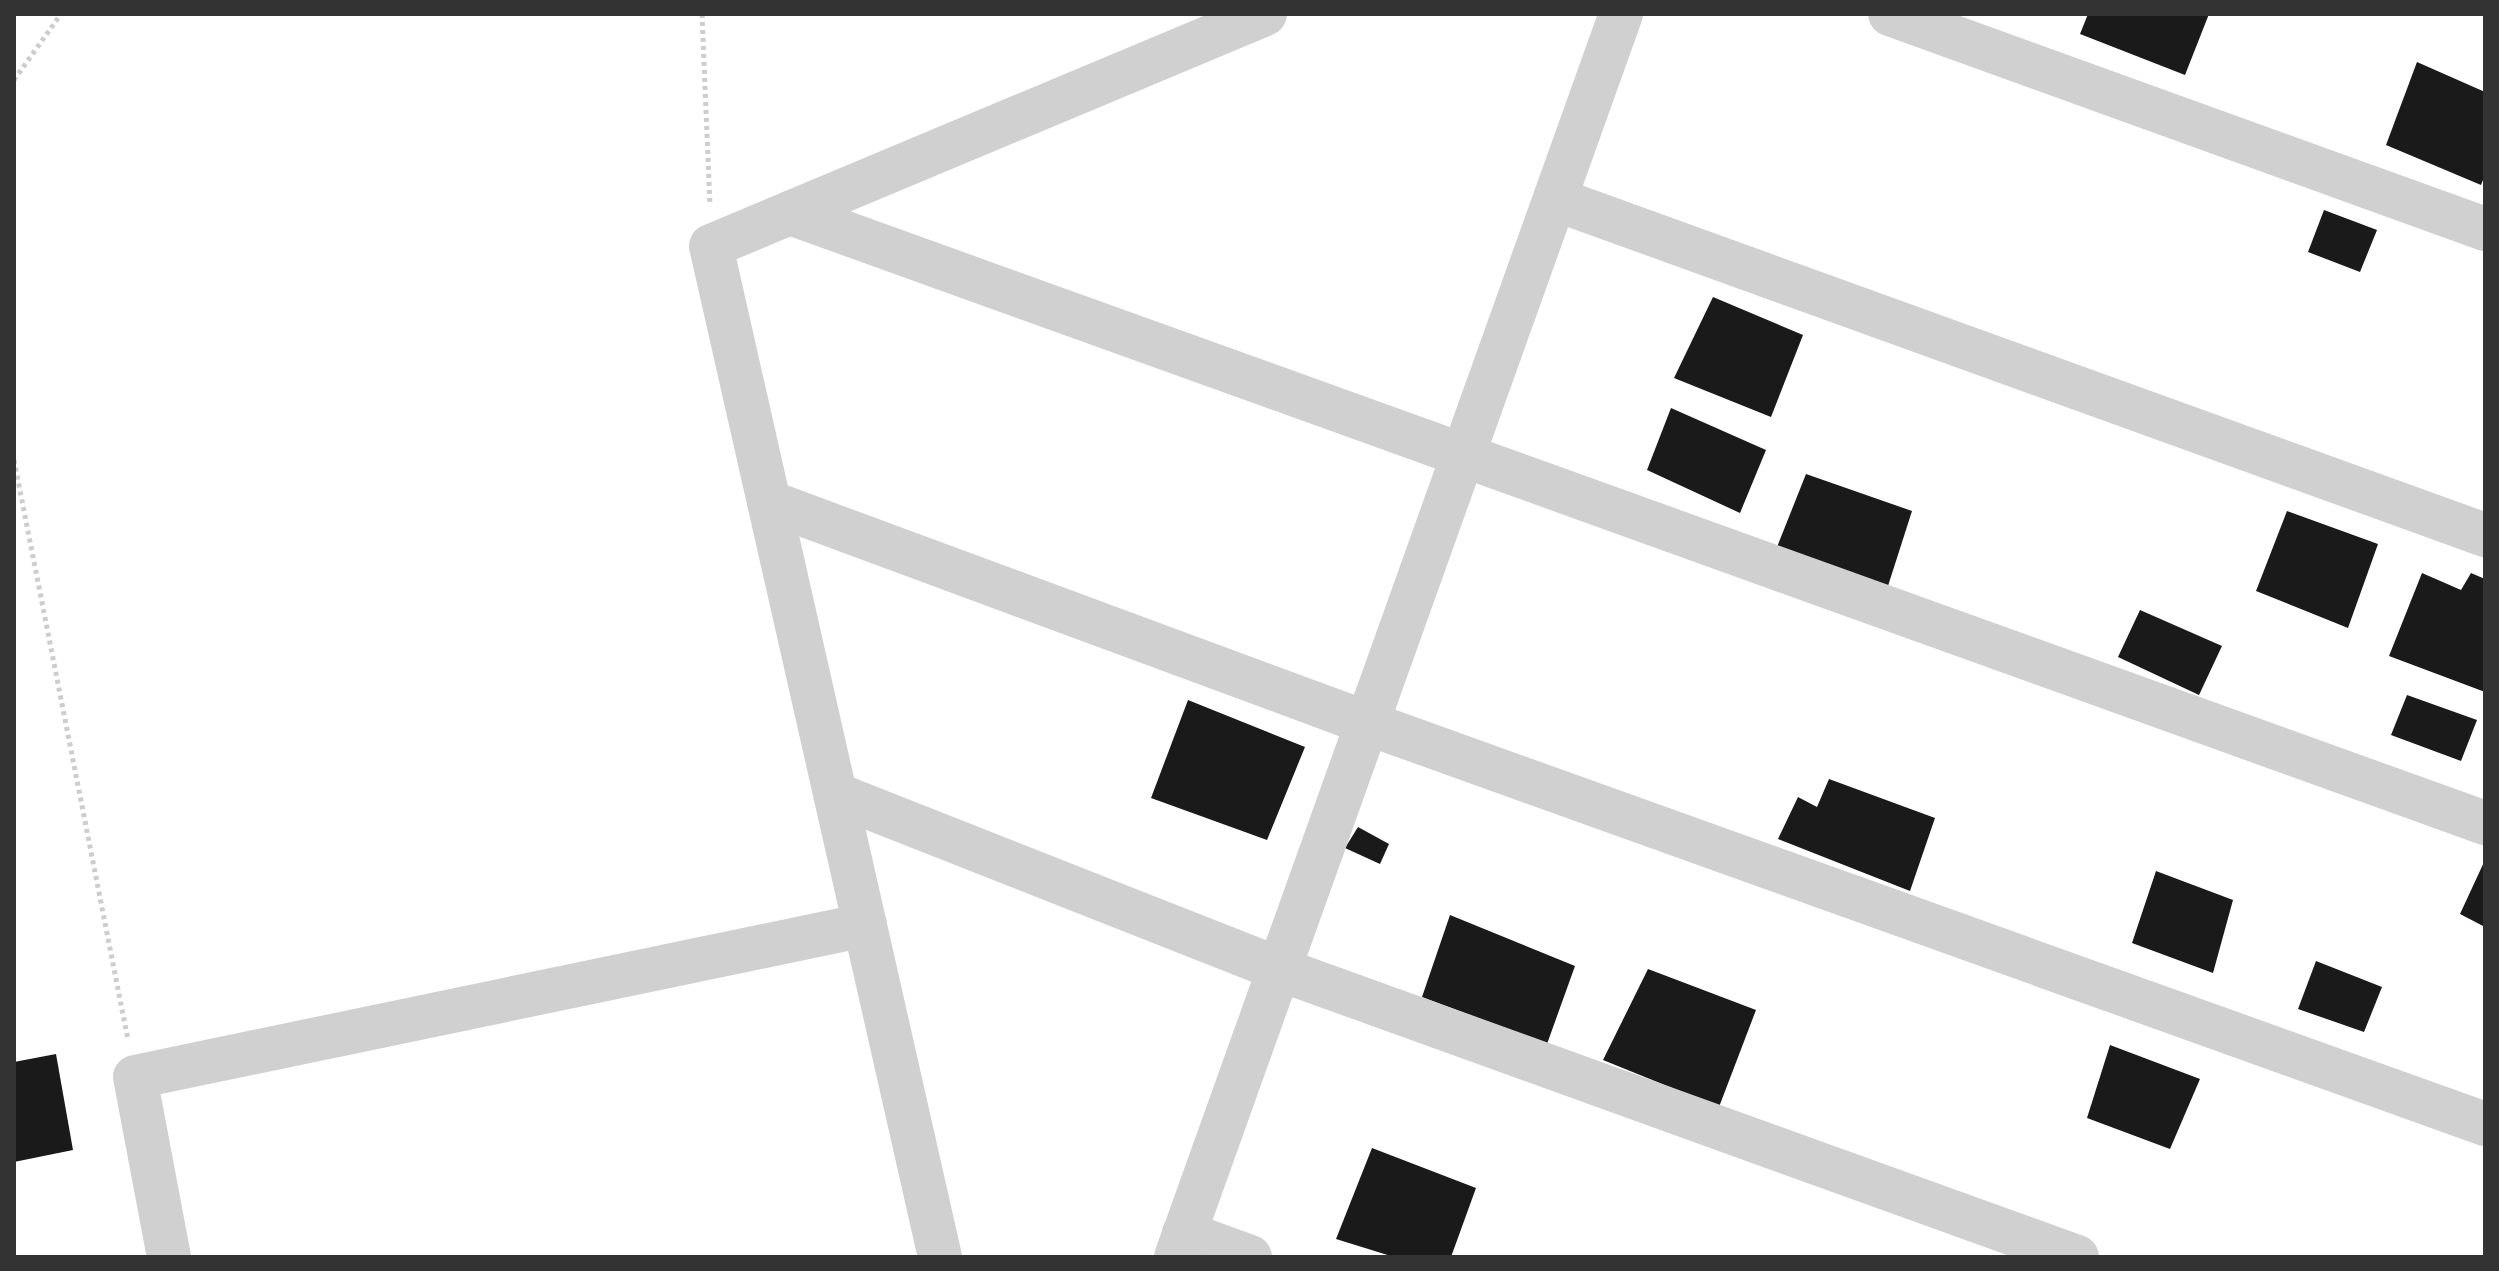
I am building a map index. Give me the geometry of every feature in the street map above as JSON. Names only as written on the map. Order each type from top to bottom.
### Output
[{"type":"street","points":[[940,1257],[711,246],[1265,14]]},
{"type":"street","points":[[1250,1257],[1180,1245],[1621,14]]},
{"type":"street","points":[[1890,14],[2485,229]]},
{"type":"street","points":[[1555,199],[2485,535]]},
{"type":"street","points":[[790,213],[2485,823]]},
{"type":"street","points":[[769,502],[1367,723],[2485,1124]]},
{"type":"street","points":[[835,794],[1279,969],[2077,1257]]},
{"type":"street","points":[[169,1257],[135,1077],[865,925]]},
{"type":"path","points":[[14,80],[61,14]]},
{"type":"path","points":[[702,14],[711,246]]},
{"type":"path","points":[[14,460],[135,1077]]},
{"type":"building","points":[[2088,14],[2209,14],[2185,75],[2080,34]]},
{"type":"building","points":[[2417,62],[2485,92],[2485,175],[2481,185],[2386,145]]},
{"type":"building","points":[[2324,210],[2377,230],[2360,272],[2308,252]]},
{"type":"building","points":[[1713,297],[1803,335],[1771,417],[1674,378]]},
{"type":"building","points":[[1671,408],[1766,450],[1740,513],[1647,470]]},
{"type":"building","points":[[1806,474],[1912,511],[1887,589],[1775,552]]},
{"type":"building","points":[[2287,511],[2378,544],[2348,628],[2256,591]]},
{"type":"building","points":[[2422,573],[2461,590],[2471,573],[2485,579],[2485,692],[2389,656]]},
{"type":"building","points":[[2140,610],[2222,646],[2199,695],[2118,657]]},
{"type":"building","points":[[2407,695],[2477,720],[2461,761],[2391,735]]},
{"type":"building","points":[[1188,700],[1305,747],[1267,840],[1151,798]]},
{"type":"building","points":[[1829,779],[1935,818],[1910,891],[1778,839],[1798,797],[1817,807]]},
{"type":"building","points":[[1358,827],[1389,844],[1380,864],[1345,848]]},
{"type":"building","points":[[2485,860],[2485,927],[2460,914]]},
{"type":"building","points":[[2156,871],[2233,900],[2213,973],[2132,943]]},
{"type":"building","points":[[1450,915],[1575,966],[1547,1044],[1422,997]]},
{"type":"building","points":[[2316,961],[2382,987],[2364,1032],[2298,1009]]},
{"type":"building","points":[[1648,969],[1756,1010],[1719,1107],[1603,1060]]},
{"type":"building","points":[[2110,1045],[2200,1079],[2170,1149],[2087,1118]]},
{"type":"building","points":[[56,1054],[73,1150],[14,1162],[14,1062]]},
{"type":"building","points":[[1372,1148],[1476,1188],[1451,1257],[1394,1257],[1336,1239]]}]
